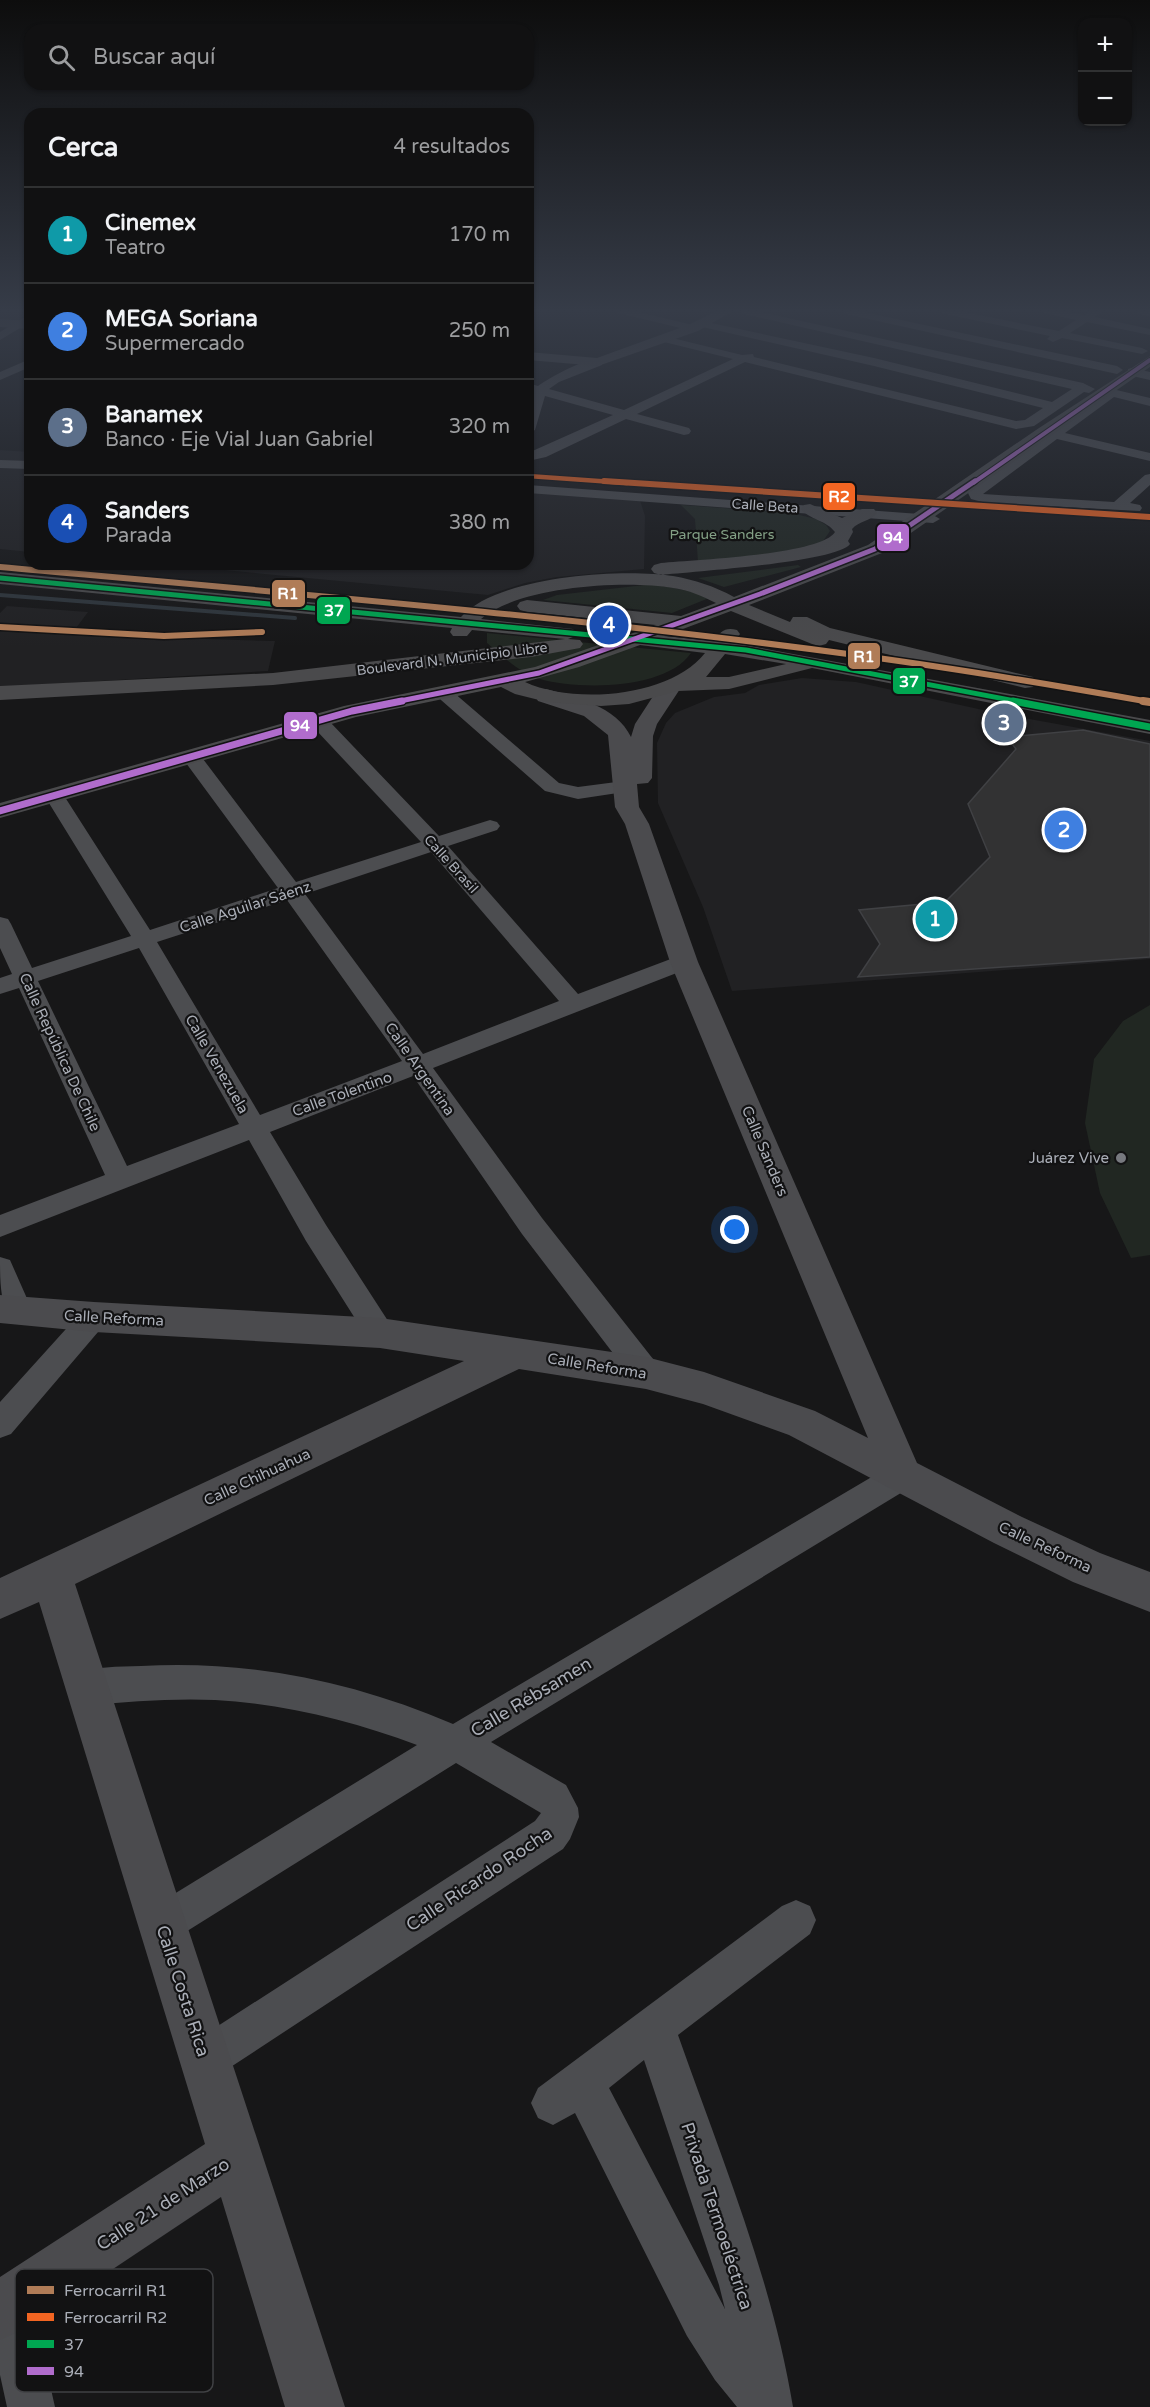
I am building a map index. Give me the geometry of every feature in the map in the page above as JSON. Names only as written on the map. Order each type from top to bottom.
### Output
[{"type":"main road","name":"Boulevard N. Municipio Libre","points":[[0,693],[273,679],[531,651],[596,639],[650,625],[850,550],[893,525],[1048,423]]},
{"type":"main road","name":"Boulevard N. Municipio Libre","points":[[0,811],[113,777],[352,711],[539,673],[708,614],[875,549],[930,513],[1040,429]]},
{"type":"main road","points":[[533,590],[783,560],[805,555],[838,542],[844,536],[843,528],[831,518],[810,509]]},
{"type":"main road","points":[[843,528],[851,519],[868,513]]},
{"type":"main road","points":[[673,687],[708,665],[742,620],[776,600],[891,548],[933,519]]},
{"type":"main road","points":[[0,702],[258,687],[380,677],[409,670],[461,632],[478,611],[492,603],[548,585],[644,571],[791,556],[844,543],[893,525]]},
{"type":"main road","points":[[875,549],[800,587],[792,596],[790,604],[792,614],[802,623],[823,632],[1074,694],[1150,708]]},
{"type":"main road","points":[[0,578],[343,611],[421,631],[720,648],[819,663],[1150,727]]},
{"type":"main road","points":[[623,579],[652,579],[692,585],[717,595],[742,620],[1088,705],[1150,716]]},
{"type":"main road","points":[[459,600],[742,620],[788,627],[819,640]]},
{"type":"main road","points":[[776,600],[781,616],[788,627]]},
{"type":"main road","points":[[461,632],[461,648],[469,655],[505,681],[535,693]]},
{"type":"main road","points":[[62,793],[102,788],[371,712],[447,696],[495,691],[606,699],[673,687],[729,682],[819,663]]},
{"type":"street","points":[[534,456],[610,423]]},
{"type":"street","points":[[655,423],[684,431]]},
{"type":"street","points":[[1009,423],[1150,457]]},
{"type":"street","points":[[1043,423],[1040,429],[975,493],[976,496],[986,499],[1135,508]]},
{"type":"street","points":[[0,464],[24,465]]},
{"type":"street","points":[[1117,507],[1150,478]]},
{"type":"street","name":"Calle Beta","points":[[534,489],[933,519]]},
{"type":"street","name":"Calle Sanders","points":[[637,824],[641,807],[642,736],[653,712],[673,687]]},
{"type":"street","name":"Calle Sanders","points":[[535,693],[592,711],[614,728],[619,735],[627,807],[637,824],[684,962],[903,1475]]},
{"type":"street","points":[[447,696],[552,787],[561,792],[582,794],[624,787]]},
{"type":"street","name":"Calle Brasil","points":[[323,726],[435,844],[575,1005]]},
{"type":"street","name":"Calle Argentina","points":[[196,763],[532,1226],[646,1373]]},
{"type":"street","name":"Calle Venezuela","points":[[62,793],[316,1233],[380,1333]]},
{"type":"street","name":"Calle Aguilar Sáenz","points":[[0,986],[490,826]]},
{"type":"street","name":"Calle República De Chile","points":[[0,924],[120,1179]]},
{"type":"street","name":"Calle Tolentino","points":[[0,1226],[684,962]]},
{"type":"street","points":[[0,1268],[9,1311]]},
{"type":"street","name":"Calle Reforma","points":[[9,1311],[380,1333],[646,1373],[704,1388],[802,1423],[1018,1535],[1088,1568],[1150,1592]]},
{"type":"street","points":[[0,1424],[94,1317]]},
{"type":"street","name":"Calle Chihuahua","points":[[0,1599],[515,1354]]},
{"type":"street","name":"Calle Rébsamen","points":[[162,1924],[455,1743],[903,1475]]},
{"type":"street","name":"Calle Costa Rica","points":[[51,1575],[315,2407]]},
{"type":"street","name":"Calle Ricardo Rocha","points":[[86,1687],[180,1682],[243,1685],[342,1701],[383,1714],[455,1743],[553,1798],[560,1808],[562,1818],[549,1835],[205,2059]]},
{"type":"street","name":"Privada Termoeléctrica","points":[[768,2407],[732,2363],[567,2092],[796,1920]]},
{"type":"street","name":"Privada Termoeléctrica","points":[[654,2027],[742,2285],[761,2357],[768,2407]]},
{"type":"street","name":"Calle 21 de Marzo","points":[[64,2269],[235,2157]]},
{"type":"street","points":[[4,2308],[15,2348]]},
{"type":"street","points":[[27,2392],[31,2407]]},
{"type":"shaded area","points":[[0,450],[24,452],[24,551],[0,549]]},
{"type":"shaded area","points":[[534,487],[638,494],[645,516],[644,569],[557,577],[525,583],[488,595],[223,570],[534,570]]},
{"type":"shaded area","points":[[7,606],[88,612],[71,635],[275,641],[268,671],[0,687],[0,613]]},
{"type":"shaded area","points":[[802,678],[856,682],[992,712],[1150,741],[1150,959],[732,991],[703,907],[658,803],[657,743],[666,723],[675,713],[714,697],[745,693],[759,685]]},
{"type":"green space","name":"Parque Sanders","points":[[681,505],[791,513],[816,519],[826,525],[830,531],[821,544],[811,549],[698,562],[695,519]]},
{"type":"green space","points":[[798,565],[801,567],[724,587],[698,578]]},
{"type":"green space","points":[[653,584],[694,592],[709,598],[672,613],[543,600],[557,595]]},
{"type":"green space","points":[[487,633],[691,653],[679,665],[643,680],[621,684],[577,685],[557,683],[525,673],[487,643]]},
{"type":"green space","name":"Juárez Vive","points":[[1150,1005],[1150,1255],[1131,1258],[1100,1193],[1085,1123],[1094,1059],[1123,1021]]},
{"type":"building","points":[[1083,730],[1150,744],[1150,957],[858,977],[880,944],[859,910],[945,902],[990,857],[968,804],[1016,749],[1007,737]]},
{"type":"waterway","points":[[0,595],[295,618]]},
{"type":"rail line","name":"R2","points":[[534,476],[1150,517]]},
{"type":"rail line","name":"R1","points":[[0,567],[24,569]]},
{"type":"rail line","name":"R1","points":[[32,570],[577,621],[721,638],[1007,677],[1150,702]]},
{"type":"rail line","name":"R1","points":[[0,627],[164,636],[262,632]]},
{"type":"transit line","name":"94","points":[[0,811],[352,711],[539,673],[572,663],[875,549],[1056,423]]},
{"type":"transit line","name":"37","points":[[0,578],[746,650],[1150,727]]},
{"type":"place","name":"Sanders","points":[[609,625]]},
{"type":"place","name":"Banamex","points":[[1004,723]]},
{"type":"place","name":"MEGA Soriana","points":[[1064,830]]},
{"type":"place","name":"Cinemex","points":[[935,919]]},
{"type":"place","name":"Juárez Vive","points":[[1121,1158]]}]
